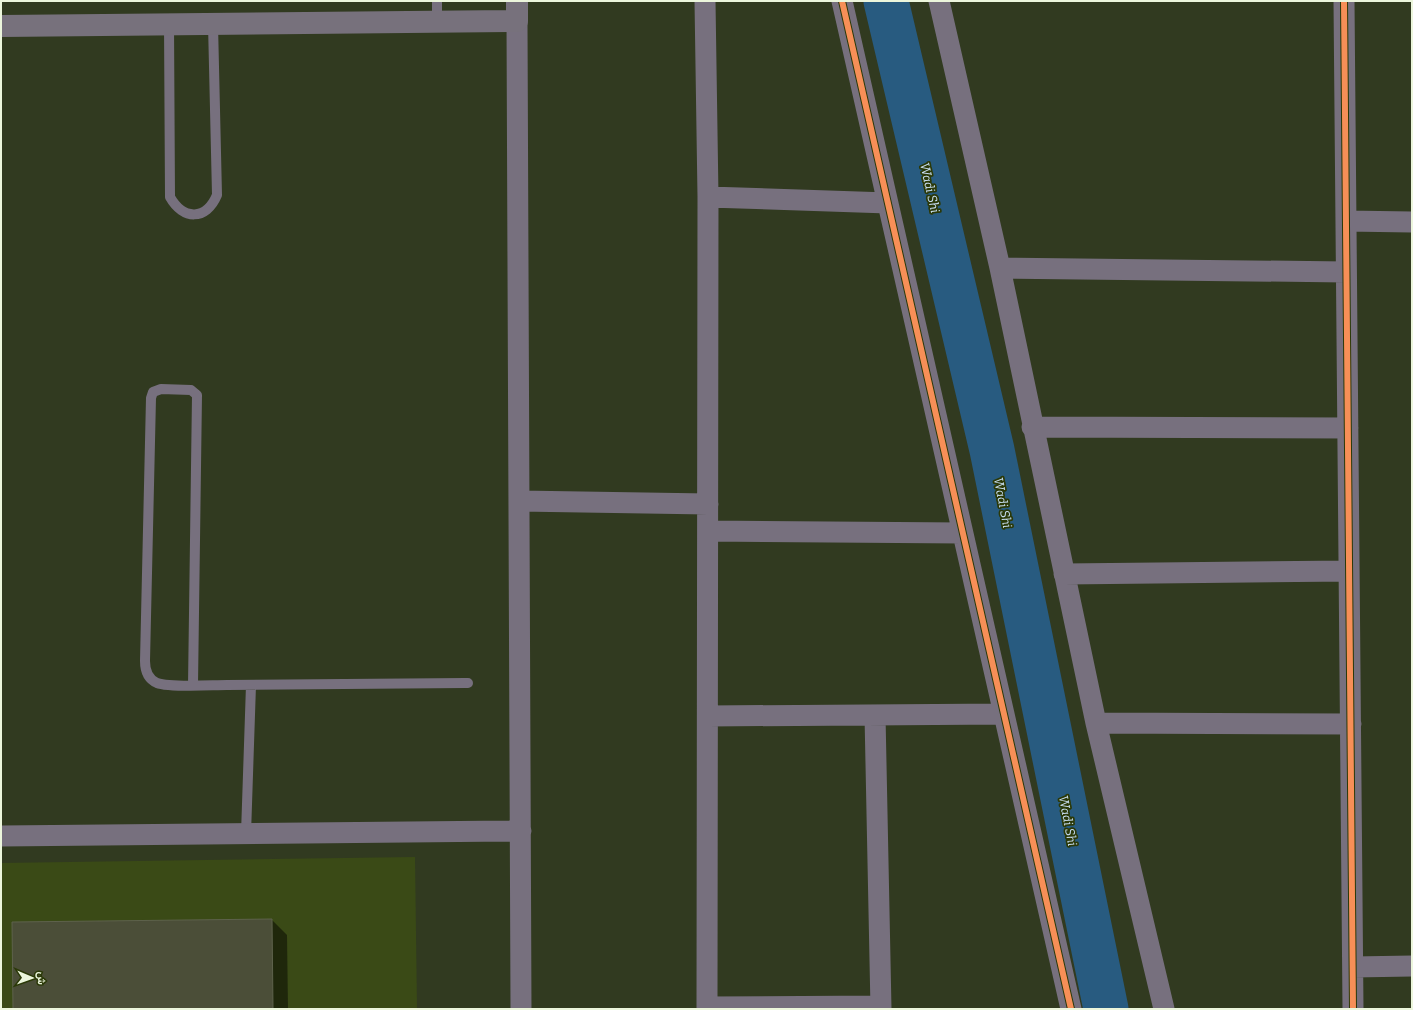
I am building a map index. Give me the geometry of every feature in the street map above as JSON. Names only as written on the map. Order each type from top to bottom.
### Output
[{"type":"street","points":[[705,1],[708,197],[707,1008],[881,1007],[875,715]]},
{"type":"street","points":[[842,1],[1071,1009]]},
{"type":"street","points":[[939,1],[1000,268],[1032,427],[1096,723],[1164,1009]]},
{"type":"street","points":[[1344,1],[1353,1009]]},
{"type":"street","points":[[1,26],[213,24],[437,11],[517,11],[521,1009]]},
{"type":"street","points":[[708,197],[888,203]]},
{"type":"street","points":[[1346,222],[1412,222]]},
{"type":"street","points":[[1000,268],[1346,272]]},
{"type":"street","points":[[1032,427],[1348,428]]},
{"type":"street","points":[[519,501],[708,504]]},
{"type":"street","points":[[708,531],[963,533]]},
{"type":"street","points":[[1064,574],[1349,571]]},
{"type":"street","points":[[708,716],[1004,714]]},
{"type":"street","points":[[1096,723],[1350,724]]},
{"type":"street","points":[[1,836],[521,831]]},
{"type":"street","points":[[1353,967],[1412,966]]},
{"type":"lane","points":[[169,24],[170,197],[175,206],[184,213],[194,215],[205,212],[209,209],[213,205],[217,195],[213,24]]},
{"type":"lane","points":[[193,685],[198,395],[192,390],[158,389],[153,392],[151,398],[145,667],[152,679],[157,683],[164,685],[193,685],[251,685],[468,683]]},
{"type":"lane","points":[[246,834],[251,685]]},
{"type":"shaded area","points":[[415,857],[417,1009],[1,1009],[1,863]]},
{"type":"building","points":[[272,919],[273,1009],[13,1009],[12,922]]},
{"type":"waterway","name":"Wadi Shi","points":[[886,1],[992,450],[1106,1009]]},
{"type":"cycle path","points":[[842,1],[1071,1009]]},
{"type":"cycle path","points":[[1344,1],[1353,1009]]}]
